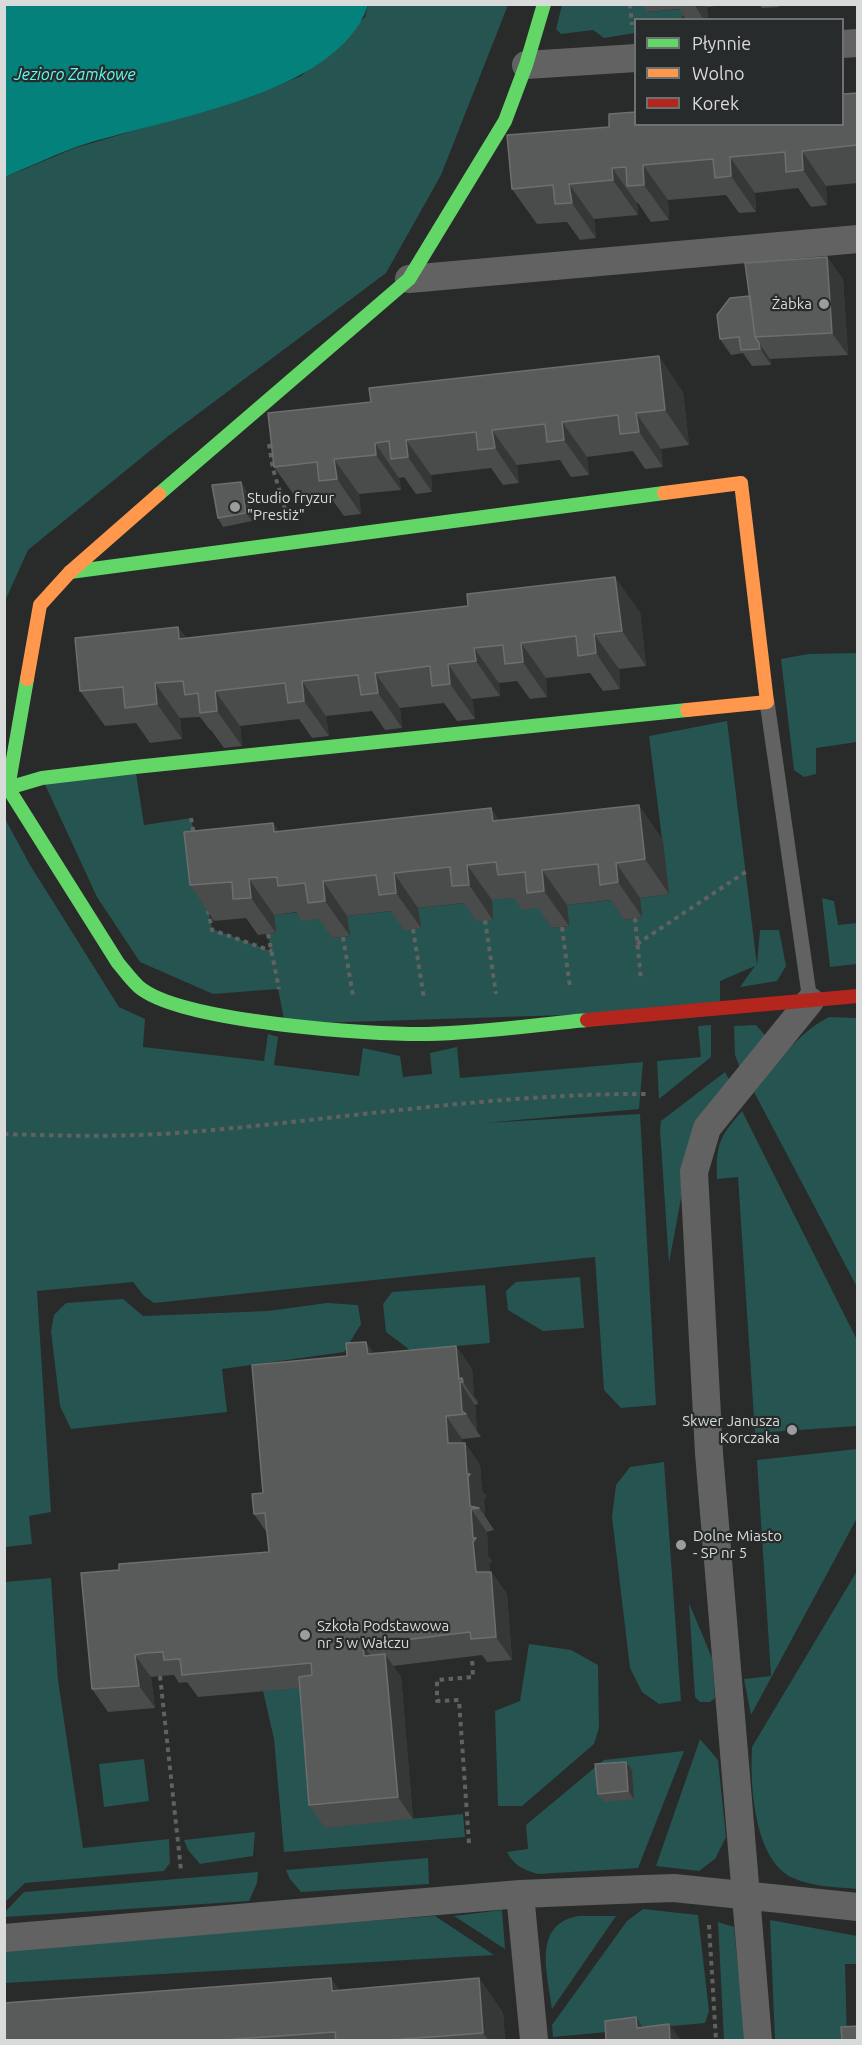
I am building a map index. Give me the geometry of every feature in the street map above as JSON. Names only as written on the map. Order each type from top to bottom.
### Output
[{"type":"street","points":[[544,4],[526,65],[505,121],[409,279],[70,572],[40,605],[8,788],[118,963],[140,988],[181,1007],[227,1017],[285,1024],[429,1034],[858,996]]},
{"type":"street","points":[[526,65],[634,58]]},
{"type":"street","points":[[409,279],[858,239]]},
{"type":"street","points":[[8,788],[42,778],[135,767],[767,702],[741,483],[70,572]]},
{"type":"street","points":[[758,2040],[709,1453],[694,1173],[707,1128],[810,1001]]},
{"type":"street","points":[[4,1938],[520,1894],[674,1888],[858,1907]]},
{"type":"street","points":[[520,1894],[534,2040]]},
{"type":"lane","points":[[767,702],[810,1001]]},
{"type":"path","points":[[630,4],[632,27]]},
{"type":"path","points":[[264,403],[273,469],[282,504],[290,518]]},
{"type":"path","points":[[191,818],[195,840]]},
{"type":"path","points":[[637,944],[747,871]]},
{"type":"path","points":[[208,907],[212,930],[272,951]]},
{"type":"path","points":[[634,918],[638,957]]},
{"type":"path","points":[[485,920],[492,970]]},
{"type":"path","points":[[562,927],[567,963]]},
{"type":"path","points":[[413,929],[421,976]]},
{"type":"path","points":[[268,934],[278,988]]},
{"type":"path","points":[[343,937],[351,982]]},
{"type":"path","points":[[4,1134],[74,1136],[175,1133],[430,1107],[609,1094],[648,1094]]},
{"type":"path","points":[[469,1843],[459,1700],[437,1701],[437,1680],[473,1677],[472,1657]]},
{"type":"path","points":[[160,1676],[181,1869]]},
{"type":"path","points":[[707,1891],[716,2040]]},
{"type":"shaded area","points":[[368,5],[508,5],[441,175],[386,273],[167,437],[28,550],[5,601],[5,177],[75,148],[249,97],[301,76],[365,17]]},
{"type":"shaded area","points":[[562,5],[646,5],[647,12],[684,9],[682,18],[634,18],[634,33],[604,38],[593,30],[561,34],[556,29]]},
{"type":"shaded area","points":[[857,653],[857,742],[816,748],[816,774],[804,777],[794,770],[781,659],[808,654]]},
{"type":"shaded area","points":[[727,721],[757,965],[760,930],[779,930],[786,966],[777,981],[740,987],[755,966],[720,981],[720,1010],[285,1024],[278,989],[213,994],[140,962],[97,897],[42,778],[135,767],[144,825],[191,818],[212,929],[271,951],[268,934],[276,933],[274,915],[302,912],[330,918],[332,938],[350,936],[347,916],[401,910],[421,928],[418,908],[474,902],[493,919],[492,900],[521,897],[550,907],[552,928],[569,926],[567,905],[622,899],[625,920],[642,917],[640,898],[669,894],[649,736]]},
{"type":"shaded area","points":[[4,817],[30,865],[119,1007],[145,1019],[143,1047],[264,1061],[268,1034],[278,1037],[274,1065],[359,1076],[363,1048],[400,1056],[403,1077],[432,1074],[430,1053],[457,1047],[460,1078],[643,1062],[639,1109],[484,1123],[640,1114],[656,1405],[621,1408],[604,1390],[595,1257],[154,1303],[144,1296],[133,1282],[37,1291],[51,1512],[29,1516],[32,1544],[5,1547]]},
{"type":"shaded area","points":[[822,898],[834,901],[838,925],[857,923],[857,964],[830,967]]},
{"type":"shaded area","points":[[829,1017],[857,1018],[857,1287],[754,1092],[797,1041]]},
{"type":"shaded area","points":[[711,1025],[711,1057],[659,1099],[657,1061],[701,1057],[698,1026]]},
{"type":"shaded area","points":[[756,1025],[770,1041],[742,1073],[735,1055],[734,1026]]},
{"type":"shaded area","points":[[725,1072],[732,1085],[692,1139],[669,1263],[661,1121]]},
{"type":"shaded area","points":[[742,1111],[857,1340],[857,1426],[755,1433],[738,1177],[717,1179],[720,1142]]},
{"type":"shaded area","points":[[580,1277],[584,1328],[543,1331],[508,1310],[506,1291],[516,1282]]},
{"type":"shaded area","points":[[485,1285],[490,1343],[410,1350],[386,1332],[383,1304],[392,1292]]},
{"type":"shaded area","points":[[123,1299],[143,1316],[268,1311],[327,1303],[358,1305],[361,1324],[344,1352],[222,1369],[227,1412],[71,1429],[60,1406],[51,1331],[54,1315],[66,1303]]},
{"type":"shaded area","points":[[857,1449],[857,1518],[751,1715],[744,1679],[771,1676],[757,1460]]},
{"type":"shaded area","points":[[664,1462],[681,1701],[659,1704],[642,1692],[630,1668],[612,1517],[616,1485],[630,1467]]},
{"type":"shaded area","points":[[857,1571],[857,1889],[809,1883],[793,1878],[780,1869],[762,1839],[757,1820],[752,1781],[752,1747]]},
{"type":"shaded area","points":[[51,1578],[58,1680],[83,1848],[169,1839],[170,1863],[164,1871],[25,1883],[5,1902],[5,1582]]},
{"type":"shaded area","points":[[689,1603],[712,1658],[715,1698],[710,1702],[700,1702],[695,1697]]},
{"type":"shaded area","points":[[529,1644],[571,1650],[598,1665],[599,1728],[594,1744],[522,1806],[498,1806],[495,1711],[520,1701]]},
{"type":"shaded area","points":[[327,1685],[325,1827],[463,1814],[465,1837],[284,1852],[274,1739],[263,1691]]},
{"type":"shaded area","points":[[700,1739],[718,1760],[726,1837],[715,1859],[699,1871],[656,1866]]},
{"type":"shaded area","points":[[684,1751],[638,1868],[538,1874],[528,1871],[509,1857],[507,1852],[528,1849],[526,1825],[604,1760]]},
{"type":"shaded area","points":[[144,1759],[149,1801],[104,1807],[99,1764]]},
{"type":"shaded area","points":[[255,1832],[253,1856],[200,1864],[188,1850],[184,1840]]},
{"type":"shaded area","points":[[428,1858],[429,1884],[301,1892],[286,1870]]},
{"type":"shaded area","points":[[258,1872],[257,1883],[249,1901],[5,1917],[5,1912],[24,1892]]},
{"type":"shaded area","points":[[643,1909],[698,1915],[709,2011],[705,2023],[553,2037],[552,2025],[627,1921]]},
{"type":"shaded area","points":[[502,1910],[505,1949],[454,1916]]},
{"type":"shaded area","points":[[435,1916],[494,1955],[5,1983],[5,1948]]},
{"type":"shaded area","points":[[579,1916],[616,1916],[552,2009],[546,1966],[548,1940],[554,1929],[564,1921]]},
{"type":"shaded area","points":[[770,1920],[857,1936],[857,1964],[845,1964],[847,2040],[775,2040]]},
{"type":"shaded area","points":[[718,1922],[734,1927],[745,2040],[724,2040]]},
{"type":"water","name":"Jezioro Zamkowe","points":[[5,4],[368,5],[350,36],[321,62],[284,83],[242,100],[197,114],[76,147],[5,177]]},
{"type":"building","points":[[858,93],[858,150],[857,145],[802,151],[803,170],[786,172],[785,152],[730,157],[731,176],[715,178],[713,159],[643,165],[644,185],[627,186],[626,167],[612,168],[613,180],[569,184],[572,203],[555,204],[553,185],[512,189],[507,135],[609,127],[609,114],[634,112],[634,126],[844,126],[844,94]]},
{"type":"building","points":[[827,257],[832,333],[755,337],[745,263]]},
{"type":"building","points":[[750,296],[755,337],[760,349],[741,350],[739,337],[720,339],[717,315],[730,298]]},
{"type":"building","points":[[659,356],[665,410],[636,413],[639,432],[620,434],[618,415],[562,422],[564,440],[547,442],[545,424],[492,430],[495,448],[478,450],[476,432],[406,440],[408,457],[391,459],[389,441],[375,443],[376,455],[334,459],[337,479],[319,481],[317,462],[274,467],[268,413],[371,402],[369,388]]},
{"type":"building","name":"Studio fryzur \"Prestiż\"","points":[[241,482],[246,513],[218,518],[212,485]]},
{"type":"building","points":[[615,577],[622,631],[594,634],[596,653],[578,656],[576,636],[521,643],[523,662],[505,664],[503,645],[474,648],[476,661],[448,664],[450,684],[432,686],[430,666],[375,673],[378,693],[361,695],[358,675],[302,681],[304,701],[288,703],[285,683],[215,691],[217,711],[200,713],[198,693],[185,695],[183,681],[155,683],[157,704],[125,708],[123,687],[80,691],[75,638],[178,627],[179,639],[468,606],[467,594]]},
{"type":"building","points":[[639,805],[645,859],[616,863],[618,882],[600,885],[598,864],[542,870],[544,891],[527,893],[525,872],[498,875],[496,862],[467,865],[469,885],[452,886],[450,867],[394,873],[396,893],[379,895],[376,875],[323,881],[325,901],[308,903],[305,883],[278,886],[277,877],[249,879],[251,898],[233,899],[232,882],[190,885],[184,832],[273,823],[274,832],[491,808],[493,821]]},
{"type":"building","points":[[366,1342],[368,1354],[456,1346],[459,1379],[462,1378],[463,1382],[460,1382],[462,1411],[466,1414],[446,1416],[448,1443],[465,1443],[467,1474],[470,1474],[468,1477],[470,1506],[479,1508],[471,1509],[473,1538],[476,1538],[473,1542],[476,1572],[491,1572],[496,1637],[471,1639],[470,1632],[363,1645],[364,1656],[385,1654],[398,1797],[309,1805],[299,1677],[312,1675],[311,1663],[182,1675],[180,1659],[164,1660],[163,1652],[145,1653],[135,1655],[139,1686],[92,1689],[81,1573],[119,1570],[119,1564],[269,1552],[265,1513],[254,1514],[252,1494],[263,1493],[252,1365],[347,1356],[346,1343]]},
{"type":"building","points":[[626,1762],[628,1791],[598,1794],[595,1764]]},
{"type":"building","points":[[331,1978],[332,1991],[479,1978],[483,2033],[391,2040],[336,2040],[335,2032],[223,2040],[4,2040],[4,2003]]},
{"type":"building","points":[[636,2017],[637,2028],[669,2024],[670,2040],[606,2040],[605,2021]]},
{"type":"building","points":[[858,2026],[858,2040],[842,2040],[841,2027]]},
{"type":"traffic: fast","points":[[159,494],[409,279],[505,121],[526,65],[544,4]]},
{"type":"traffic: fast","points":[[70,572],[664,493]]},
{"type":"traffic: fast","points":[[27,679],[8,788],[118,963],[139,987],[161,999],[193,1009],[233,1018],[322,1029],[428,1034],[587,1020]]},
{"type":"traffic: fast","points":[[8,788],[42,778],[135,767],[687,710]]},
{"type":"traffic: slow","points":[[664,493],[741,483],[767,702],[687,710]]},
{"type":"traffic: slow","points":[[27,679],[40,605],[70,572],[159,494]]},
{"type":"traffic: jam","points":[[587,1020],[858,996]]},
{"type":"place","name":"Żabka","points":[[824,304]]},
{"type":"place","name":"Studio fryzur \"Prestiż\"","points":[[235,507]]},
{"type":"place","name":"Skwer Janusza Korczaka","points":[[792,1430]]},
{"type":"place","name":"Dolne Miasto - SP nr 5","points":[[681,1545]]},
{"type":"place","name":"Szkoła Podstawowa nr 5 w Wałczu","points":[[305,1635]]}]
